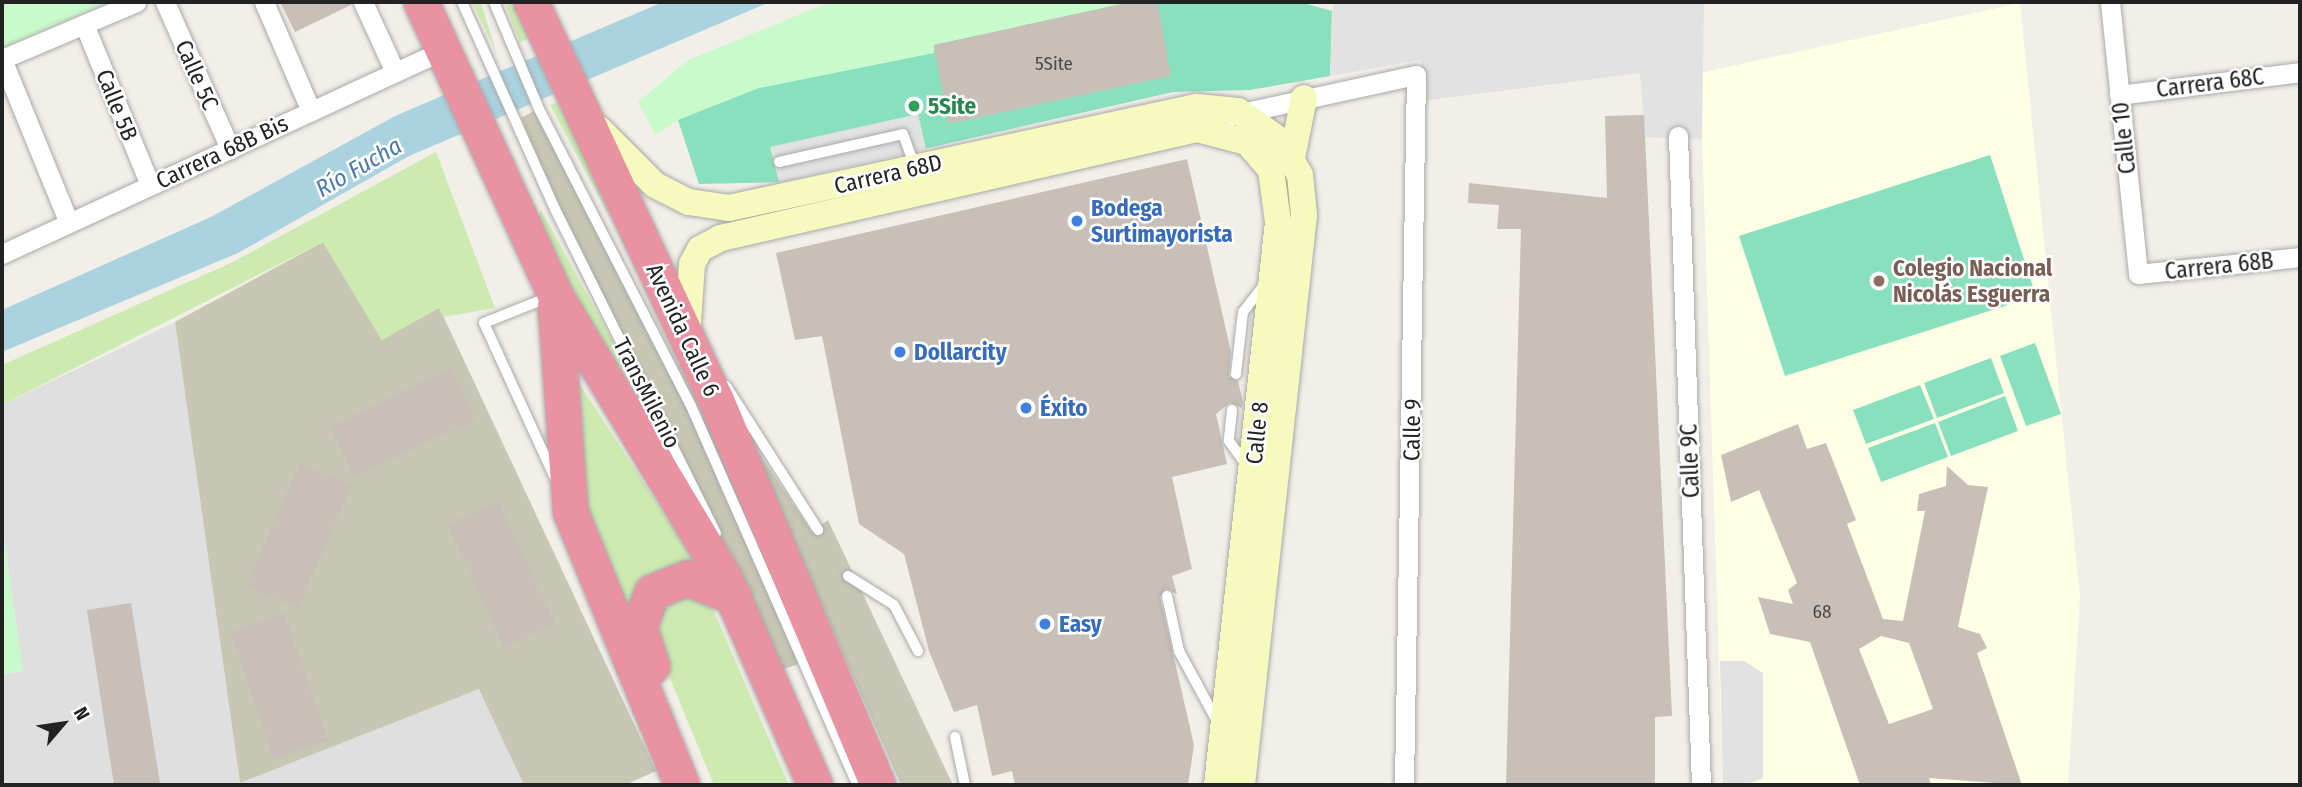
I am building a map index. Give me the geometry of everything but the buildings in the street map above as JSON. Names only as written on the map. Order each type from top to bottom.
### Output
[{"type":"highway","points":[[421,2],[555,295],[734,597],[775,674],[815,785]]},
{"type":"highway","name":"Avenida Calle 6","points":[[538,17],[687,338],[816,667],[878,785]]},
{"type":"highway","points":[[555,295],[570,511],[682,785]]},
{"type":"highway","points":[[702,785],[642,642],[639,616],[652,592],[674,579],[702,582],[734,597]]},
{"type":"street","points":[[69,223],[2,59],[136,2]]},
{"type":"street","name":"Calle 5C","points":[[165,2],[230,149]]},
{"type":"street","points":[[264,2],[311,111]]},
{"type":"street","points":[[363,2],[396,72]]},
{"type":"street","name":"Calle 10","points":[[2110,2],[2138,274]]},
{"type":"street","name":"Calle 5B","points":[[84,24],[150,186]]},
{"type":"street","name":"Carrera 68B Bis","points":[[2,254],[396,72],[448,62]]},
{"type":"street","name":"Carrera 68C","points":[[2119,95],[2300,72]]},
{"type":"street","name":"Carrera 68D","points":[[576,101],[632,167],[672,195],[709,206],[744,207],[1197,107],[1237,111],[1416,75]]},
{"type":"street","name":"Calle 9","points":[[1404,785],[1416,75]]},
{"type":"street","points":[[1292,158],[1304,98]]},
{"type":"street","name":"Carrera 68D","points":[[687,338],[694,258],[721,238],[1205,129],[1237,111]]},
{"type":"street","name":"Calle 8","points":[[1237,111],[1264,125],[1292,158],[1304,215],[1242,785]]},
{"type":"street","name":"Calle 8","points":[[1205,129],[1247,142],[1271,170],[1278,199],[1273,274],[1217,785]]},
{"type":"street","name":"Calle 9C","points":[[1678,136],[1701,785]]},
{"type":"street","name":"Carrera 68B","points":[[2138,274],[2300,257]]},
{"type":"lane","name":"TransMilenio","points":[[462,2],[518,120],[555,209],[775,674]]},
{"type":"lane","name":"TransMilenio","points":[[494,2],[540,109],[667,353],[816,667],[857,785]]},
{"type":"lane","points":[[779,162],[903,134],[914,168]]},
{"type":"lane","points":[[1237,374],[1243,312],[1273,274]]},
{"type":"lane","points":[[555,295],[484,323],[570,511]]},
{"type":"lane","points":[[687,338],[747,415],[818,530]]},
{"type":"lane","points":[[1233,410],[1229,442],[1252,473]]},
{"type":"lane","points":[[848,576],[894,606],[918,651]]},
{"type":"lane","points":[[1167,596],[1179,651],[1223,742]]},
{"type":"lane","points":[[955,737],[965,785]]},
{"type":"lane","points":[[816,751],[831,785]]},
{"type":"shaded area","points":[[1333,2],[1704,2],[1702,139],[1645,137],[1640,73],[1422,101],[1421,60],[1330,76]]},
{"type":"shaded area","name":"Colegio Nacional Nicolás Esguerra","points":[[2020,3],[2080,597],[2068,785],[1723,785],[1700,73]]},
{"type":"shaded area","points":[[536,110],[688,408],[799,664],[783,669],[556,206],[521,118]]},
{"type":"shaded area","points":[[918,114],[926,149],[779,182],[770,147]]},
{"type":"shaded area","points":[[323,242],[382,340],[439,307],[656,771],[625,785],[524,785],[479,689],[240,783],[175,322]]},
{"type":"shaded area","points":[[175,322],[240,783],[479,688],[524,785],[2,785],[2,674],[23,671],[2,526],[2,405]]},
{"type":"shaded area","points":[[748,437],[812,532],[828,520],[953,785],[901,785]]},
{"type":"shaded area","points":[[1720,661],[1744,661],[1763,673],[1763,778],[1746,785],[1723,785]]},
{"type":"green space","points":[[2,2],[109,2],[2,48]]},
{"type":"green space","points":[[472,2],[481,2],[496,52]]},
{"type":"green space","points":[[504,2],[516,2],[531,36],[520,43]]},
{"type":"green space","points":[[830,2],[1131,2],[934,45],[934,53],[678,120],[655,135],[638,102],[688,60]]},
{"type":"green space","name":"5Site","points":[[1131,2],[1300,2],[1332,11],[1330,76],[1250,90],[1173,92],[779,182],[699,184],[678,120],[759,88],[934,53],[934,45]]},
{"type":"green space","points":[[560,102],[614,225],[550,105]]},
{"type":"green space","points":[[436,152],[495,308],[444,317],[439,308],[382,340],[323,242],[2,405],[2,365],[233,262]]},
{"type":"green space","points":[[1990,155],[2036,296],[1785,376],[1739,236]]},
{"type":"green space","points":[[541,210],[616,347],[669,460],[625,407],[538,218]]},
{"type":"green space","points":[[2035,343],[2061,414],[2026,426],[2000,356]]},
{"type":"green space","points":[[1991,358],[2004,393],[1937,418],[1924,383]]},
{"type":"green space","points":[[569,368],[698,566],[628,612],[581,511]]},
{"type":"green space","points":[[1920,385],[1934,419],[1866,444],[1853,410]]},
{"type":"green space","points":[[2005,396],[2018,431],[1951,456],[1938,422]]},
{"type":"green space","points":[[1935,423],[1948,457],[1881,482],[1868,448]]},
{"type":"green space","points":[[2,526],[23,671],[2,674]]},
{"type":"green space","points":[[667,595],[708,598],[789,785],[714,785],[652,635]]},
{"type":"water","name":"Río Fucha","points":[[663,2],[770,2],[409,156],[238,253],[2,352],[2,310],[211,217],[395,116]]},
{"type":"place","name":"5Site","points":[[914,106]]},
{"type":"place","name":"Bodega Surtimayorista","points":[[1077,221]]},
{"type":"place","name":"Colegio Nacional Nicolás Esguerra","points":[[1879,281]]},
{"type":"place","name":"Dollarcity","points":[[900,352]]},
{"type":"place","name":"Éxito","points":[[1026,408]]},
{"type":"place","name":"Easy","points":[[1045,624]]}]
